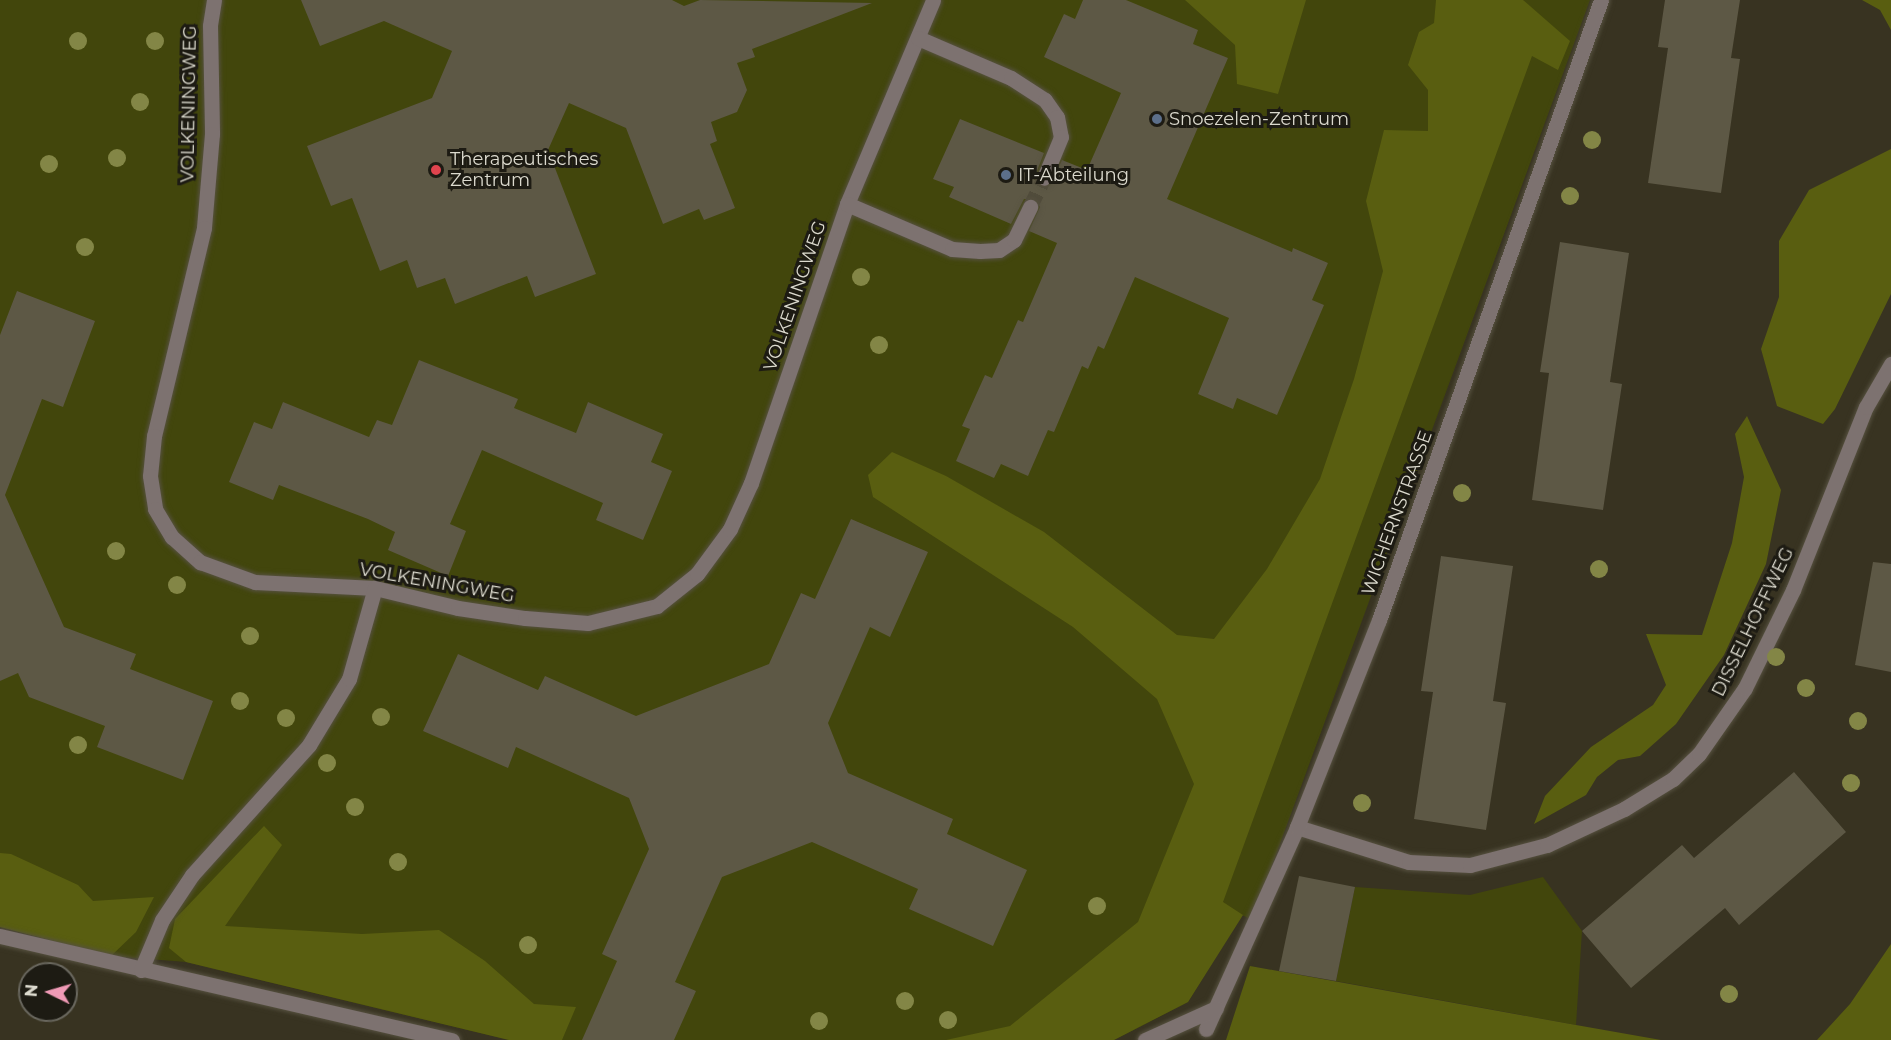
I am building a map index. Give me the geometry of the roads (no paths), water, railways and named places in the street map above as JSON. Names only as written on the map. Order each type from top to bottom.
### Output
[{"type":"street","name":"VOLKENINGWEG","points":[[214,0],[210,26],[212,134],[204,228],[154,435],[150,476],[155,509],[172,537],[200,562],[255,582],[375,588],[458,608],[588,622],[657,606],[697,574],[730,529],[751,483],[847,204],[933,0]]},
{"type":"street","name":"WICHERNSTRASSE","points":[[1206,1029],[1297,828],[1379,620],[1601,0]]},
{"type":"street","points":[[918,38],[1011,78],[1045,100],[1057,117],[1061,137],[1044,178]]},
{"type":"street","points":[[847,204],[952,249],[980,251],[999,250],[1014,240],[1030,207]]},
{"type":"street","name":"DISSELHOFFWEG","points":[[1297,828],[1408,862],[1470,865],[1547,845],[1624,810],[1673,779],[1699,754],[1745,688],[1797,582],[1866,407],[1891,364]]},
{"type":"street","points":[[141,970],[162,920],[192,875],[309,745],[321,726],[349,679],[375,588]]},
{"type":"street","points":[[0,936],[452,1040]]},
{"type":"street","points":[[1145,1040],[1216,1008]]},
{"type":"tunnel","points":[[1030,207],[1044,178]]},
{"type":"place","name":"Snoezelen-Zentrum","points":[[1157,119]]},
{"type":"place","name":"Therapeutisches Zentrum","points":[[436,170]]},
{"type":"place","name":"IT-Abteilung","points":[[1006,175]]}]
